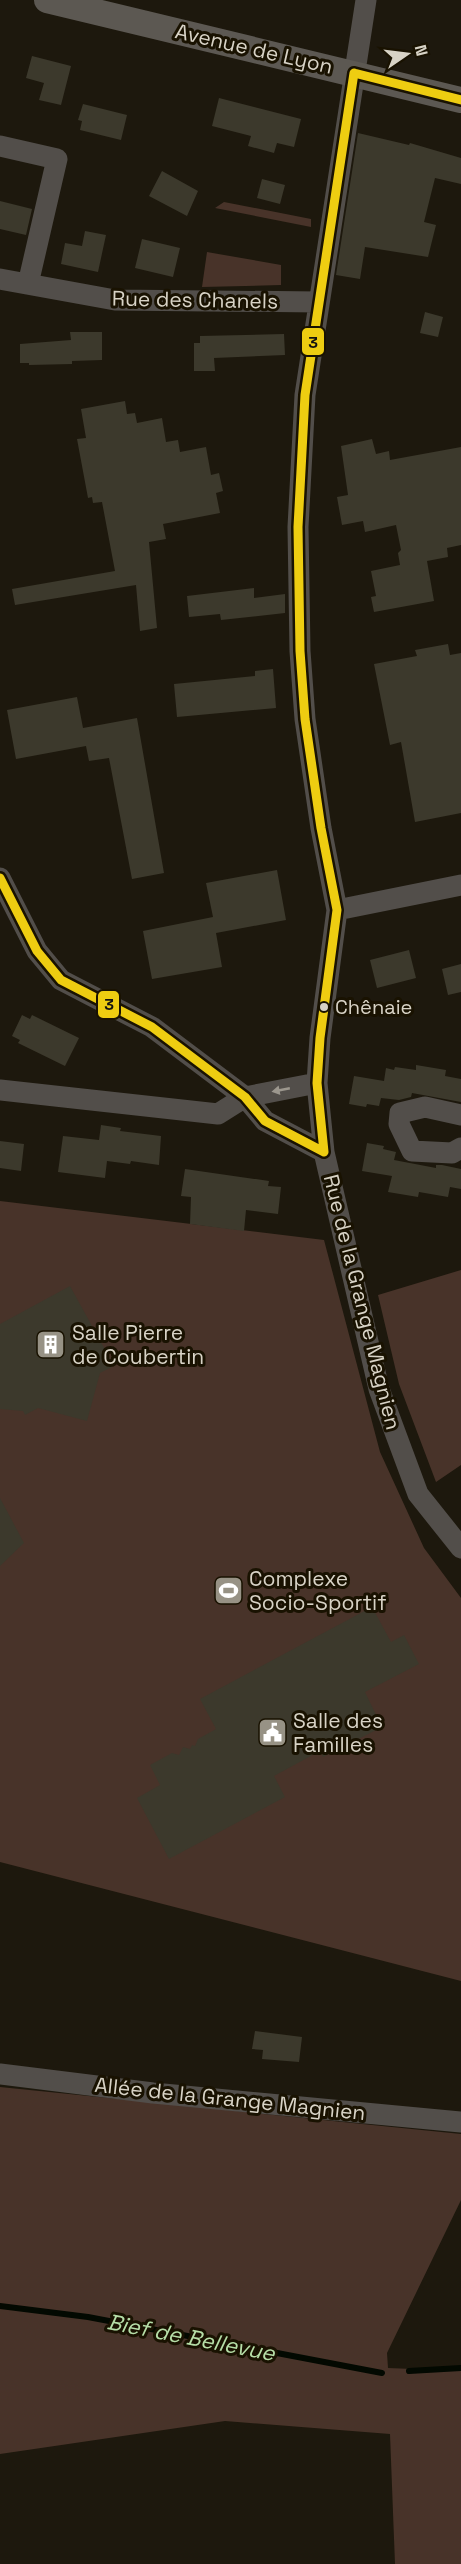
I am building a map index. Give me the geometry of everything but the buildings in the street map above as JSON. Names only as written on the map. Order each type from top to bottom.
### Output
[{"type":"main road","name":"Avenue de Lyon","points":[[47,0],[461,100]]},
{"type":"street","name":"Rue de la Grange Magnien","points":[[366,0],[305,395],[298,527],[300,651],[305,719],[321,828],[337,910],[316,1083],[324,1152],[379,1389],[418,1494],[461,1548]]},
{"type":"street","points":[[0,146],[57,159],[28,284]]},
{"type":"street","name":"Rue des Chanels","points":[[0,279],[115,300],[319,302]]},
{"type":"street","points":[[0,879],[37,951],[61,980],[152,1027],[245,1097],[265,1121],[324,1152]]},
{"type":"street","points":[[337,910],[461,885]]},
{"type":"street","points":[[0,1090],[218,1114],[245,1097],[316,1083]]},
{"type":"street","points":[[461,1115],[425,1107],[400,1113],[399,1124],[412,1151],[452,1153],[461,1148]]},
{"type":"street","name":"Allée de la Grange Magnien","points":[[0,2074],[153,2093],[461,2122]]},
{"type":"shaded area","points":[[224,202],[311,219],[311,227],[215,208]]},
{"type":"shaded area","points":[[207,252],[281,265],[281,285],[202,287]]},
{"type":"shaded area","name":"Complexe Socio-Sportif","points":[[0,1201],[324,1240],[380,1452],[424,1548],[461,1598],[461,1981],[0,1862]]},
{"type":"shaded area","points":[[461,1270],[461,1465],[436,1482],[399,1384],[378,1295]]},
{"type":"shaded area","points":[[0,2087],[461,2134],[461,2200],[387,2353],[388,2368],[461,2371],[461,2564],[395,2564],[390,2434],[225,2421],[0,2454]]},
{"type":"waterway","name":"Bief de Bellevue","points":[[0,2306],[88,2317],[382,2373]]},
{"type":"waterway","name":"Bief de Bellevue","points":[[409,2371],[461,2368]]},
{"type":"transit line","name":"3","points":[[354,73],[461,100]]},
{"type":"transit line","name":"3","points":[[324,1152],[317,1083],[320,1038],[337,910],[321,828],[305,719],[300,651],[298,527],[305,395],[354,73]]},
{"type":"transit line","name":"3","points":[[0,878],[37,951],[61,980],[152,1027],[245,1097],[265,1121],[324,1152]]},
{"type":"place","name":"Chênaie","points":[[324,1007]]},
{"type":"place","name":"Salle Pierre de Coubertin","points":[[51,1345]]},
{"type":"place","name":"Complexe Socio-Sportif","points":[[228,1591]]},
{"type":"place","name":"Salle des Familles","points":[[272,1733]]}]
